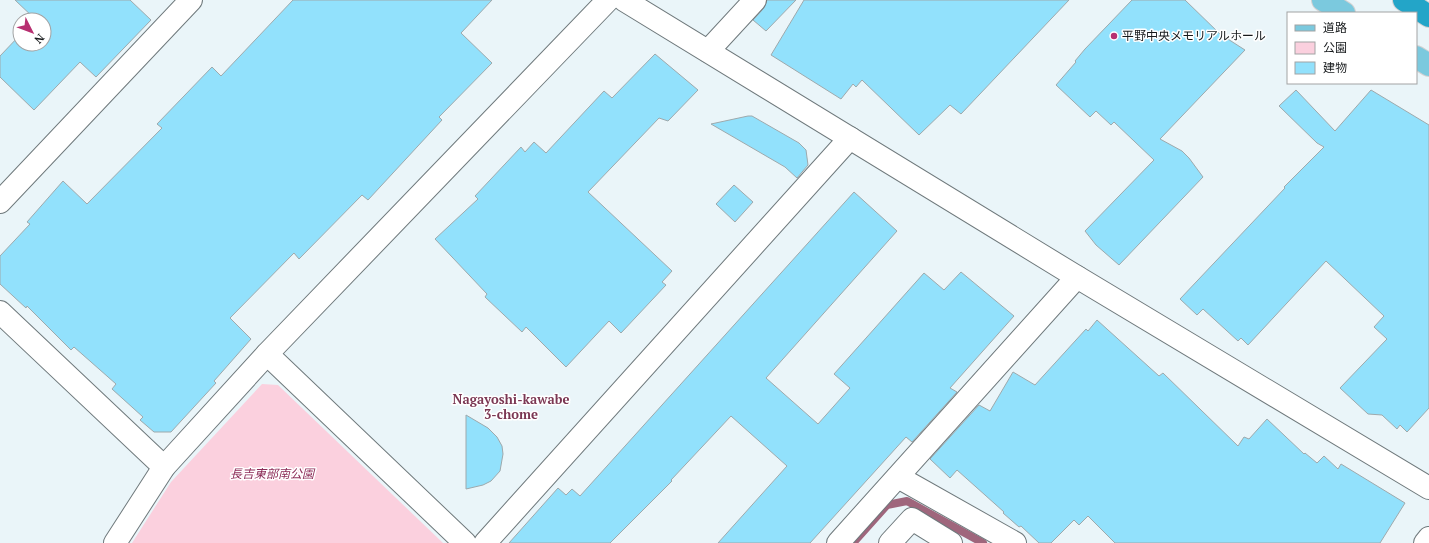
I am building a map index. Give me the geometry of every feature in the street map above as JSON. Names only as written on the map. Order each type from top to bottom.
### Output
[{"type":"highway","points":[[1404,0],[1429,16]]},
{"type":"main road","points":[[1323,0],[1342,12]]},
{"type":"main road","points":[[1417,58],[1429,65]]},
{"type":"street","points":[[0,202],[191,0]]},
{"type":"street","points":[[115,543],[164,467],[268,354],[608,0]]},
{"type":"street","points":[[624,0],[1077,277],[1429,488]]},
{"type":"street","points":[[708,51],[755,0]]},
{"type":"street","points":[[485,543],[850,138]]},
{"type":"street","points":[[838,543],[1077,277]]},
{"type":"street","points":[[0,312],[164,467]]},
{"type":"street","points":[[268,354],[465,543]]},
{"type":"street","points":[[898,476],[1015,543]]},
{"type":"street","points":[[890,543],[912,519],[951,543]]},
{"type":"street","points":[[1424,543],[1429,538]]},
{"type":"green space","name":"長吉東部南公園","points":[[262,384],[278,385],[443,543],[132,543],[171,482]]},
{"type":"building","points":[[15,0],[130,0],[151,20],[96,77],[80,62],[34,110],[0,77],[0,56],[12,43],[12,52],[52,52],[52,12],[28,12]]},
{"type":"building","points":[[293,0],[492,0],[461,33],[492,63],[439,117],[442,120],[368,200],[362,195],[299,259],[294,253],[230,318],[251,339],[214,381],[216,383],[171,432],[154,432],[140,420],[143,417],[112,389],[116,384],[74,347],[71,350],[27,306],[26,308],[0,284],[0,256],[30,224],[27,222],[63,181],[87,204],[162,128],[157,124],[212,67],[221,76]]},
{"type":"building","points":[[767,0],[796,0],[766,31],[753,20],[764,8]]},
{"type":"building","points":[[804,0],[1069,0],[961,114],[950,105],[919,135],[862,80],[856,87],[853,84],[841,99],[771,55]]},
{"type":"building","points":[[1132,0],[1185,0],[1220,34],[1245,50],[1160,139],[1182,151],[1203,177],[1119,265],[1096,245],[1085,231],[1154,160],[1114,122],[1111,125],[1096,111],[1090,117],[1056,85],[1085,49]]},
{"type":"building","points":[[655,54],[698,90],[668,121],[659,118],[588,192],[672,271],[662,282],[666,285],[621,333],[609,321],[566,367],[526,327],[522,332],[485,297],[487,294],[435,239],[478,199],[475,196],[521,147],[525,152],[534,142],[546,153],[604,91],[612,98]]},
{"type":"building","points":[[1296,90],[1335,131],[1371,90],[1429,125],[1429,408],[1407,432],[1400,425],[1397,429],[1382,415],[1368,414],[1340,388],[1387,339],[1374,327],[1384,316],[1326,261],[1248,345],[1241,338],[1238,341],[1203,309],[1197,315],[1180,299],[1285,188],[1284,187],[1324,147],[1317,143],[1279,106]]},
{"type":"building","points":[[752,116],[799,143],[806,150],[808,165],[797,178],[785,167],[711,124]]},
{"type":"building","points":[[734,185],[753,202],[735,222],[716,204]]},
{"type":"building","points":[[854,192],[897,231],[766,378],[818,424],[850,388],[834,374],[924,273],[944,290],[961,272],[1014,316],[950,388],[957,392],[912,442],[906,437],[810,543],[718,543],[787,466],[731,416],[671,480],[672,481],[610,543],[509,543],[558,488],[566,495],[572,489],[580,496]]},
{"type":"building","points":[[1097,320],[1159,376],[1163,373],[1238,446],[1244,437],[1249,439],[1267,419],[1304,454],[1305,453],[1317,463],[1324,456],[1338,469],[1341,464],[1405,503],[1380,543],[1115,543],[1088,516],[1079,525],[1074,520],[1051,543],[1039,543],[1021,526],[1019,527],[1003,513],[1004,512],[957,470],[950,478],[930,459],[979,405],[990,411],[1013,372],[1035,385],[1086,329],[1088,331]]},
{"type":"building","points":[[466,415],[488,428],[497,437],[502,446],[503,454],[500,471],[491,481],[483,485],[466,489]]},
{"type":"waterway","points":[[853,543],[887,505],[907,501],[983,543]]},
{"type":"place","name":"平野中央メモリアルホール","points":[[1114,36]]},
{"type":"district","name":"Nagayoshi-kawabe 3-chome","points":[[511,406]]}]
